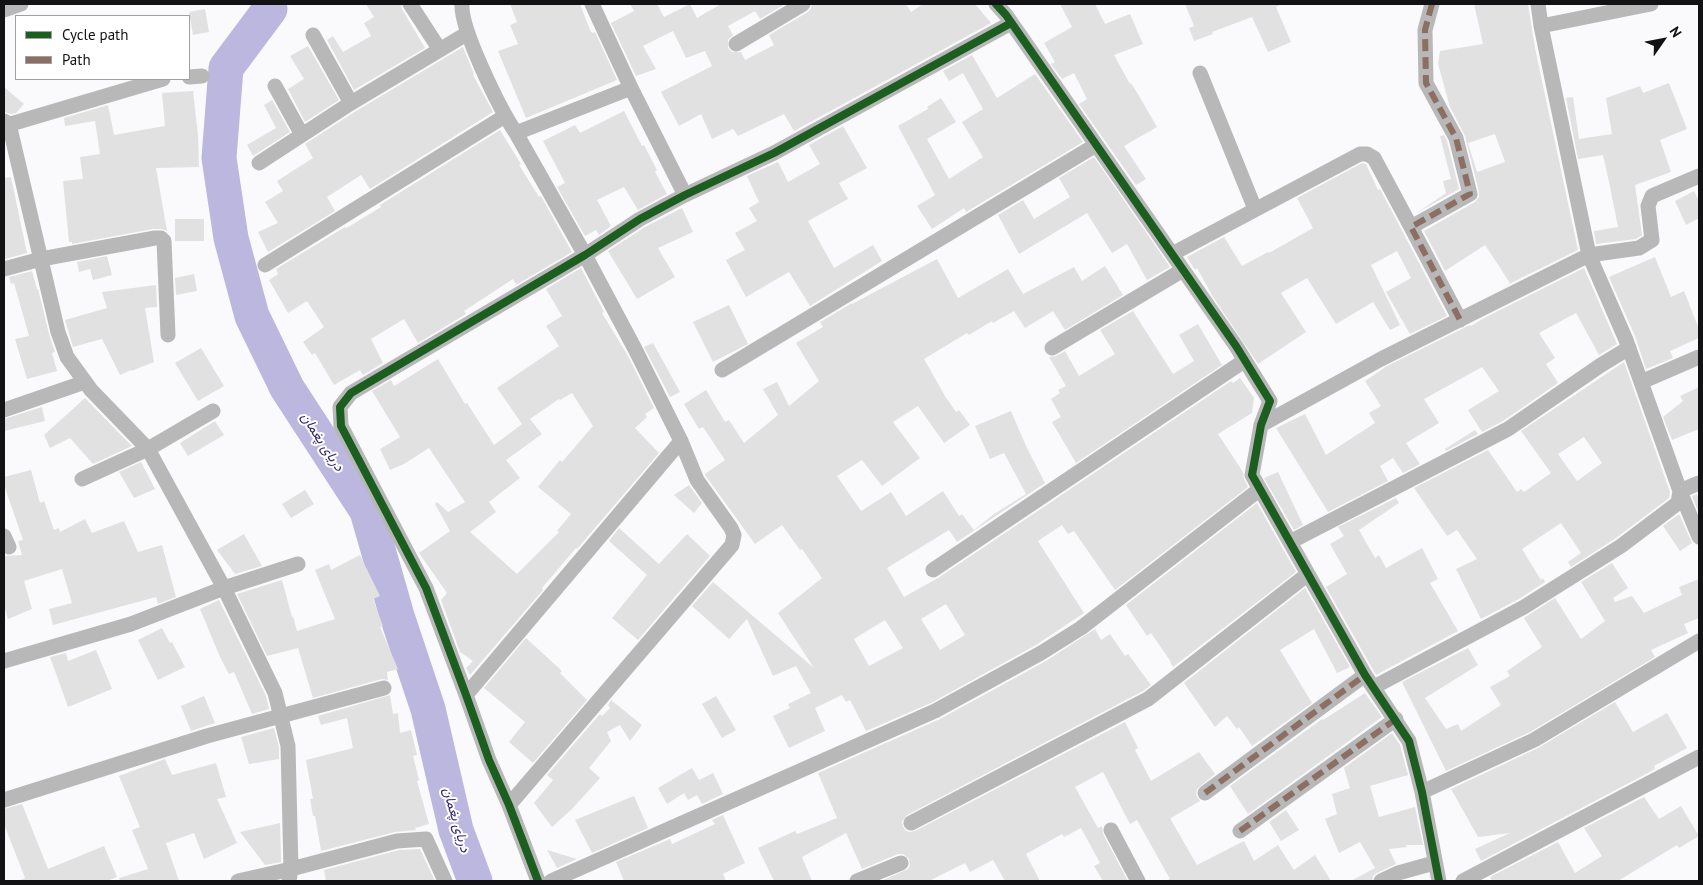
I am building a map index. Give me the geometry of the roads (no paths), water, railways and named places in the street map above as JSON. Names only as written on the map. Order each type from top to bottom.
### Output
[{"type":"street","points":[[4,10],[21,4]]},
{"type":"street","points":[[410,4],[440,50]]},
{"type":"street","points":[[462,4],[468,33],[505,116],[585,255],[635,349],[681,441],[697,480],[734,535],[732,545],[509,805]]},
{"type":"street","points":[[592,4],[631,88],[685,195]]},
{"type":"street","points":[[736,44],[803,4]]},
{"type":"street","points":[[996,4],[1011,22],[1172,254],[1270,401],[1261,425],[1252,475],[1369,681],[1409,741],[1422,792],[1434,863],[1439,881]]},
{"type":"street","points":[[1411,228],[1470,194],[1456,138],[1426,83],[1425,30],[1432,4]]},
{"type":"street","points":[[1538,4],[1589,255],[1629,348],[1680,491],[1699,537]]},
{"type":"street","points":[[1541,26],[1651,4]]},
{"type":"street","points":[[538,881],[509,805],[489,760],[426,588],[341,426],[340,407],[351,393],[585,255],[640,219],[685,195],[774,153],[1011,22]]},
{"type":"street","points":[[259,163],[351,103],[468,33]]},
{"type":"street","points":[[313,35],[351,103]]},
{"type":"street","points":[[1200,73],[1255,209]]},
{"type":"street","points":[[160,80],[6,124],[58,332],[67,357],[85,382],[148,449],[224,588],[275,693],[288,746],[290,875]]},
{"type":"street","points":[[274,86],[302,135]]},
{"type":"street","points":[[516,133],[631,88]]},
{"type":"street","points":[[265,265],[505,116]]},
{"type":"street","points":[[722,370],[1096,144]]},
{"type":"street","points":[[1172,254],[1360,154],[1367,154],[1374,158],[1460,320]]},
{"type":"street","points":[[1261,425],[1381,359],[1589,255],[1639,248],[1652,240],[1648,206],[1652,196],[1699,176]]},
{"type":"street","points":[[4,269],[41,259],[161,238],[164,241],[168,336]]},
{"type":"street","points":[[1052,348],[1183,270]]},
{"type":"street","points":[[1290,542],[1508,429],[1629,348]]},
{"type":"street","points":[[1641,382],[1699,357]]},
{"type":"street","points":[[933,570],[1244,360]]},
{"type":"street","points":[[4,410],[85,382]]},
{"type":"street","points":[[82,479],[148,449],[213,411]]},
{"type":"street","points":[[466,695],[681,441]]},
{"type":"street","points":[[1680,491],[1699,483]]},
{"type":"street","points":[[551,881],[934,711],[1041,653],[1081,628],[1260,489]]},
{"type":"street","points":[[1205,794],[1369,681],[1524,607],[1613,551],[1678,503],[1680,491]]},
{"type":"street","points":[[4,661],[130,624],[224,588],[298,564]]},
{"type":"street","points":[[911,823],[1148,699],[1308,574]]},
{"type":"street","points":[[1422,792],[1534,740],[1699,641]]},
{"type":"street","points":[[4,800],[207,736],[384,688]]},
{"type":"street","points":[[1240,831],[1396,719]]},
{"type":"street","points":[[1463,881],[1699,757]]},
{"type":"street","points":[[1111,830],[1138,881]]},
{"type":"street","points":[[238,881],[290,875],[397,841],[426,839],[445,881]]},
{"type":"street","points":[[857,881],[901,863]]},
{"type":"street","points":[[1381,881],[1398,873],[1434,863]]},
{"type":"waterway","name":"دریای پغمان","points":[[270,9],[275,4]]},
{"type":"waterway","name":"دریای پغمان","points":[[270,9],[226,68],[219,158],[231,238],[252,316],[287,388],[367,511],[397,616],[428,709],[456,830],[475,881]]}]
